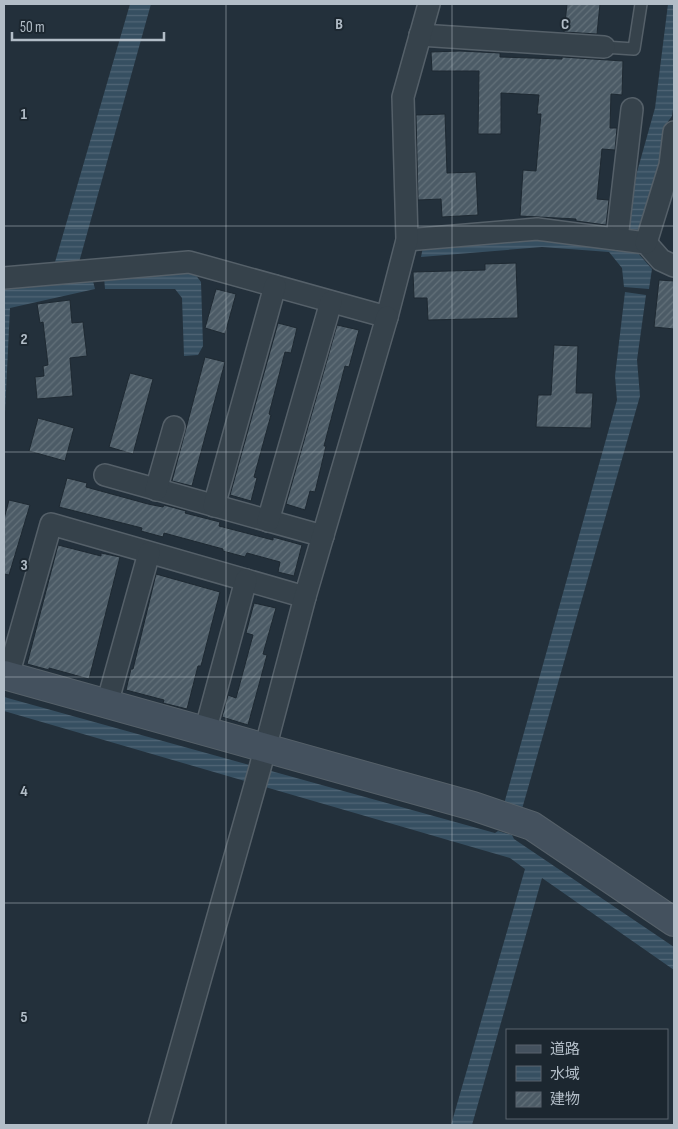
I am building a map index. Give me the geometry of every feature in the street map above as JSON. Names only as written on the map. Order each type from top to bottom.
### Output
[{"type":"street","points":[[159,1125],[260,767],[305,597],[387,317],[407,240],[403,97],[429,4]]},
{"type":"street","points":[[420,35],[604,47]]},
{"type":"street","points":[[617,239],[632,109]]},
{"type":"street","points":[[646,243],[670,165],[674,132]]},
{"type":"street","points":[[407,240],[536,228],[646,243],[661,260],[674,266]]},
{"type":"street","points":[[4,278],[189,262],[387,317]]},
{"type":"street","points":[[214,506],[274,286]]},
{"type":"street","points":[[268,521],[331,302]]},
{"type":"street","points":[[156,490],[174,427]]},
{"type":"street","points":[[105,475],[323,536]]},
{"type":"street","points":[[305,597],[51,524],[6,676],[205,732],[260,767],[473,806],[532,826],[674,922]]},
{"type":"street","points":[[107,704],[149,553]]},
{"type":"street","points":[[205,732],[246,580]]},
{"type":"lane","points":[[604,47],[634,49],[641,4]]},
{"type":"water","points":[[130,4],[151,4],[78,266],[92,277],[95,289],[10,308],[4,433],[4,285],[53,269]]},
{"type":"water","points":[[668,4],[674,4],[674,102],[672,116],[667,123],[662,166],[641,231],[627,229],[637,172],[655,108]]},
{"type":"water","points":[[542,239],[637,252],[652,269],[649,289],[624,287],[622,268],[609,252],[542,247],[421,257],[423,247]]},
{"type":"water","points":[[192,270],[201,282],[203,346],[198,355],[184,356],[182,298],[175,289],[105,289],[104,277]]},
{"type":"water","points":[[625,292],[646,295],[637,360],[640,396],[522,809],[504,804],[617,400],[615,376]]},
{"type":"water","points":[[4,697],[495,833],[498,831],[512,835],[514,839],[674,947],[674,970],[542,878],[472,1125],[451,1125],[525,869],[510,858],[4,711]]},
{"type":"building","points":[[567,4],[600,4],[597,34],[564,32]]},
{"type":"building","points":[[431,52],[500,53],[500,57],[562,59],[562,57],[623,61],[622,95],[611,94],[610,128],[617,128],[615,150],[602,149],[597,199],[609,200],[606,225],[576,221],[576,219],[520,216],[523,170],[536,171],[541,114],[537,114],[539,95],[501,93],[501,134],[478,134],[479,71],[432,71]]},
{"type":"building","points":[[445,114],[447,173],[476,172],[478,215],[442,217],[441,199],[418,200],[416,115]]},
{"type":"building","points":[[516,263],[518,318],[428,320],[427,298],[414,298],[413,272],[485,270],[485,264]]},
{"type":"building","points":[[659,280],[674,281],[674,329],[654,327]]},
{"type":"building","points":[[216,289],[236,294],[225,334],[205,328]]},
{"type":"building","points":[[70,300],[72,323],[83,322],[87,356],[70,358],[73,396],[37,399],[35,377],[44,376],[43,366],[48,365],[43,322],[40,323],[37,304]]},
{"type":"building","points":[[278,323],[297,328],[291,353],[285,352],[269,414],[271,415],[254,477],[257,478],[251,501],[230,495]]},
{"type":"building","points":[[337,325],[359,330],[349,367],[345,366],[324,446],[326,446],[315,492],[310,491],[305,510],[286,504]]},
{"type":"building","points":[[554,345],[578,346],[576,393],[593,393],[591,428],[536,427],[538,395],[551,395]]},
{"type":"building","points":[[205,357],[225,362],[192,486],[172,481]]},
{"type":"building","points":[[130,373],[153,379],[133,454],[109,447]]},
{"type":"building","points":[[38,418],[74,428],[65,461],[29,451]]},
{"type":"building","points":[[67,478],[87,483],[86,487],[148,504],[163,507],[164,505],[186,511],[185,513],[220,522],[219,526],[273,540],[273,537],[302,545],[294,576],[278,572],[280,562],[247,553],[245,557],[164,533],[163,537],[141,531],[142,528],[59,507]]},
{"type":"building","points":[[9,500],[30,505],[9,575],[4,574],[4,519]]},
{"type":"building","points":[[58,545],[101,556],[101,553],[120,557],[89,679],[27,664]]},
{"type":"building","points":[[156,574],[220,592],[201,666],[198,666],[187,709],[163,703],[164,700],[126,690],[131,669],[133,669]]},
{"type":"building","points":[[254,603],[276,608],[263,654],[267,655],[248,725],[222,717],[228,695],[236,698],[253,635],[246,633]]}]
